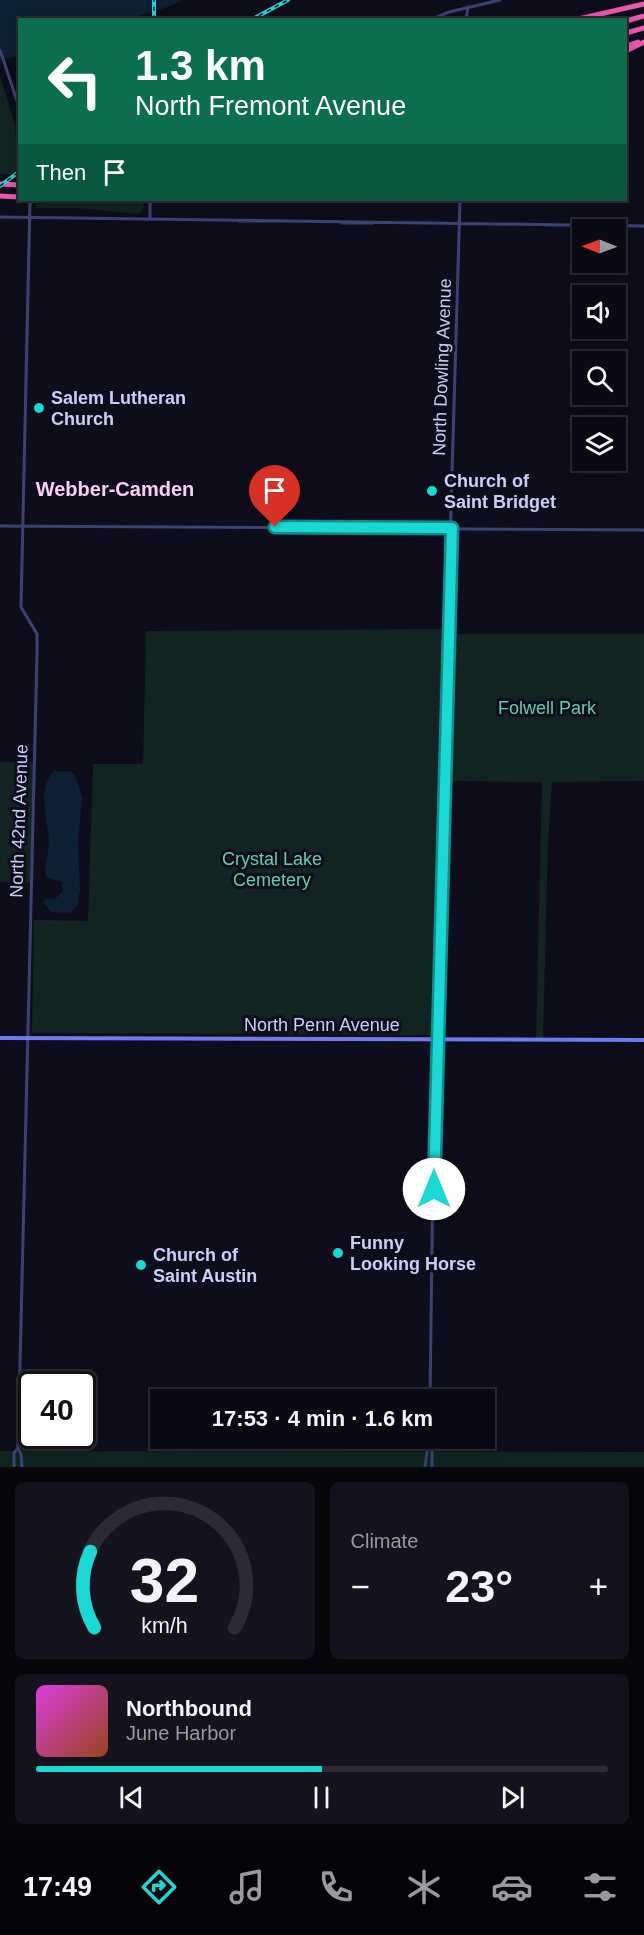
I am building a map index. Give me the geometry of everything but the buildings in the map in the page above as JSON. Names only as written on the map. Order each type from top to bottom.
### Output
[{"type":"highway","points":[[583,18],[644,4]]},
{"type":"highway","points":[[627,21],[644,16]]},
{"type":"highway","points":[[627,33],[644,28]]},
{"type":"highway","points":[[627,46],[644,41]]},
{"type":"highway","points":[[627,50],[644,41]]},
{"type":"highway","points":[[0,184],[18,185]]},
{"type":"highway","points":[[0,196],[18,196]]},
{"type":"main road","name":"North Penn Avenue","points":[[0,1038],[644,1040]]},
{"type":"street","points":[[436,18],[468,7],[500,0]]},
{"type":"street","points":[[466,18],[468,7]]},
{"type":"street","points":[[0,50],[18,104]]},
{"type":"street","name":"North 42nd Avenue","points":[[20,1371],[37,646],[37,634],[21,607],[30,201]]},
{"type":"street","points":[[150,201],[150,218]]},
{"type":"street","name":"North Dowling Avenue","points":[[430,1389],[435,1109],[438,1094],[436,1075],[460,201]]},
{"type":"street","points":[[0,216],[150,218],[243,223],[272,221],[348,224],[460,223],[563,227],[644,226]]},
{"type":"street","points":[[0,526],[644,530]]},
{"type":"street","name":"North 42nd Avenue","points":[[14,1467],[14,1453],[18,1448]]},
{"type":"street","name":"North 42nd Avenue","points":[[18,1449],[21,1467]]},
{"type":"street","points":[[425,1467],[428,1449]]},
{"type":"street","points":[[430,1449],[432,1452],[432,1467]]},
{"type":"green space","points":[[0,76],[15,124],[18,176],[0,174]]},
{"type":"green space","points":[[74,201],[145,201],[142,212],[137,214],[79,208],[36,208],[36,204]]},
{"type":"green space","name":"Crystal Lake Cemetery","points":[[444,629],[433,1035],[32,1033],[34,920],[88,921],[93,764],[143,764],[146,631]]},
{"type":"green space","name":"Folwell Park","points":[[453,634],[644,634],[644,781],[552,782],[548,842],[543,1040],[536,1040],[542,782],[449,781]]},
{"type":"green space","points":[[0,762],[34,762],[31,883],[0,882]]},
{"type":"green space","points":[[0,1451],[644,1452],[644,1467],[0,1467]]},
{"type":"water","points":[[0,0],[183,0],[163,9],[123,18],[18,18],[18,56],[0,60]]},
{"type":"water","points":[[54,771],[70,771],[75,774],[82,798],[78,841],[80,890],[77,906],[69,913],[52,912],[43,903],[45,899],[56,898],[63,891],[61,882],[47,877],[45,868],[49,840],[44,795],[49,778]]},
{"type":"railway","points":[[154,0],[154,18]]},
{"type":"railway","points":[[255,18],[288,0]]},
{"type":"railway","points":[[0,186],[18,172]]},
{"type":"place","name":"Salem Lutheran Church","points":[[39,408]]},
{"type":"place","name":"Church of Saint Bridget","points":[[432,491]]},
{"type":"place","name":"Funny Looking Horse","points":[[338,1253]]},
{"type":"place","name":"Church of Saint Austin","points":[[141,1265]]},
{"type":"district","name":"Webber-Camden","points":[[115,489]]},
{"type":"route","points":[[275,527],[452,528],[438,975],[436,1075],[438,1094],[435,1109],[434,1189]]}]
